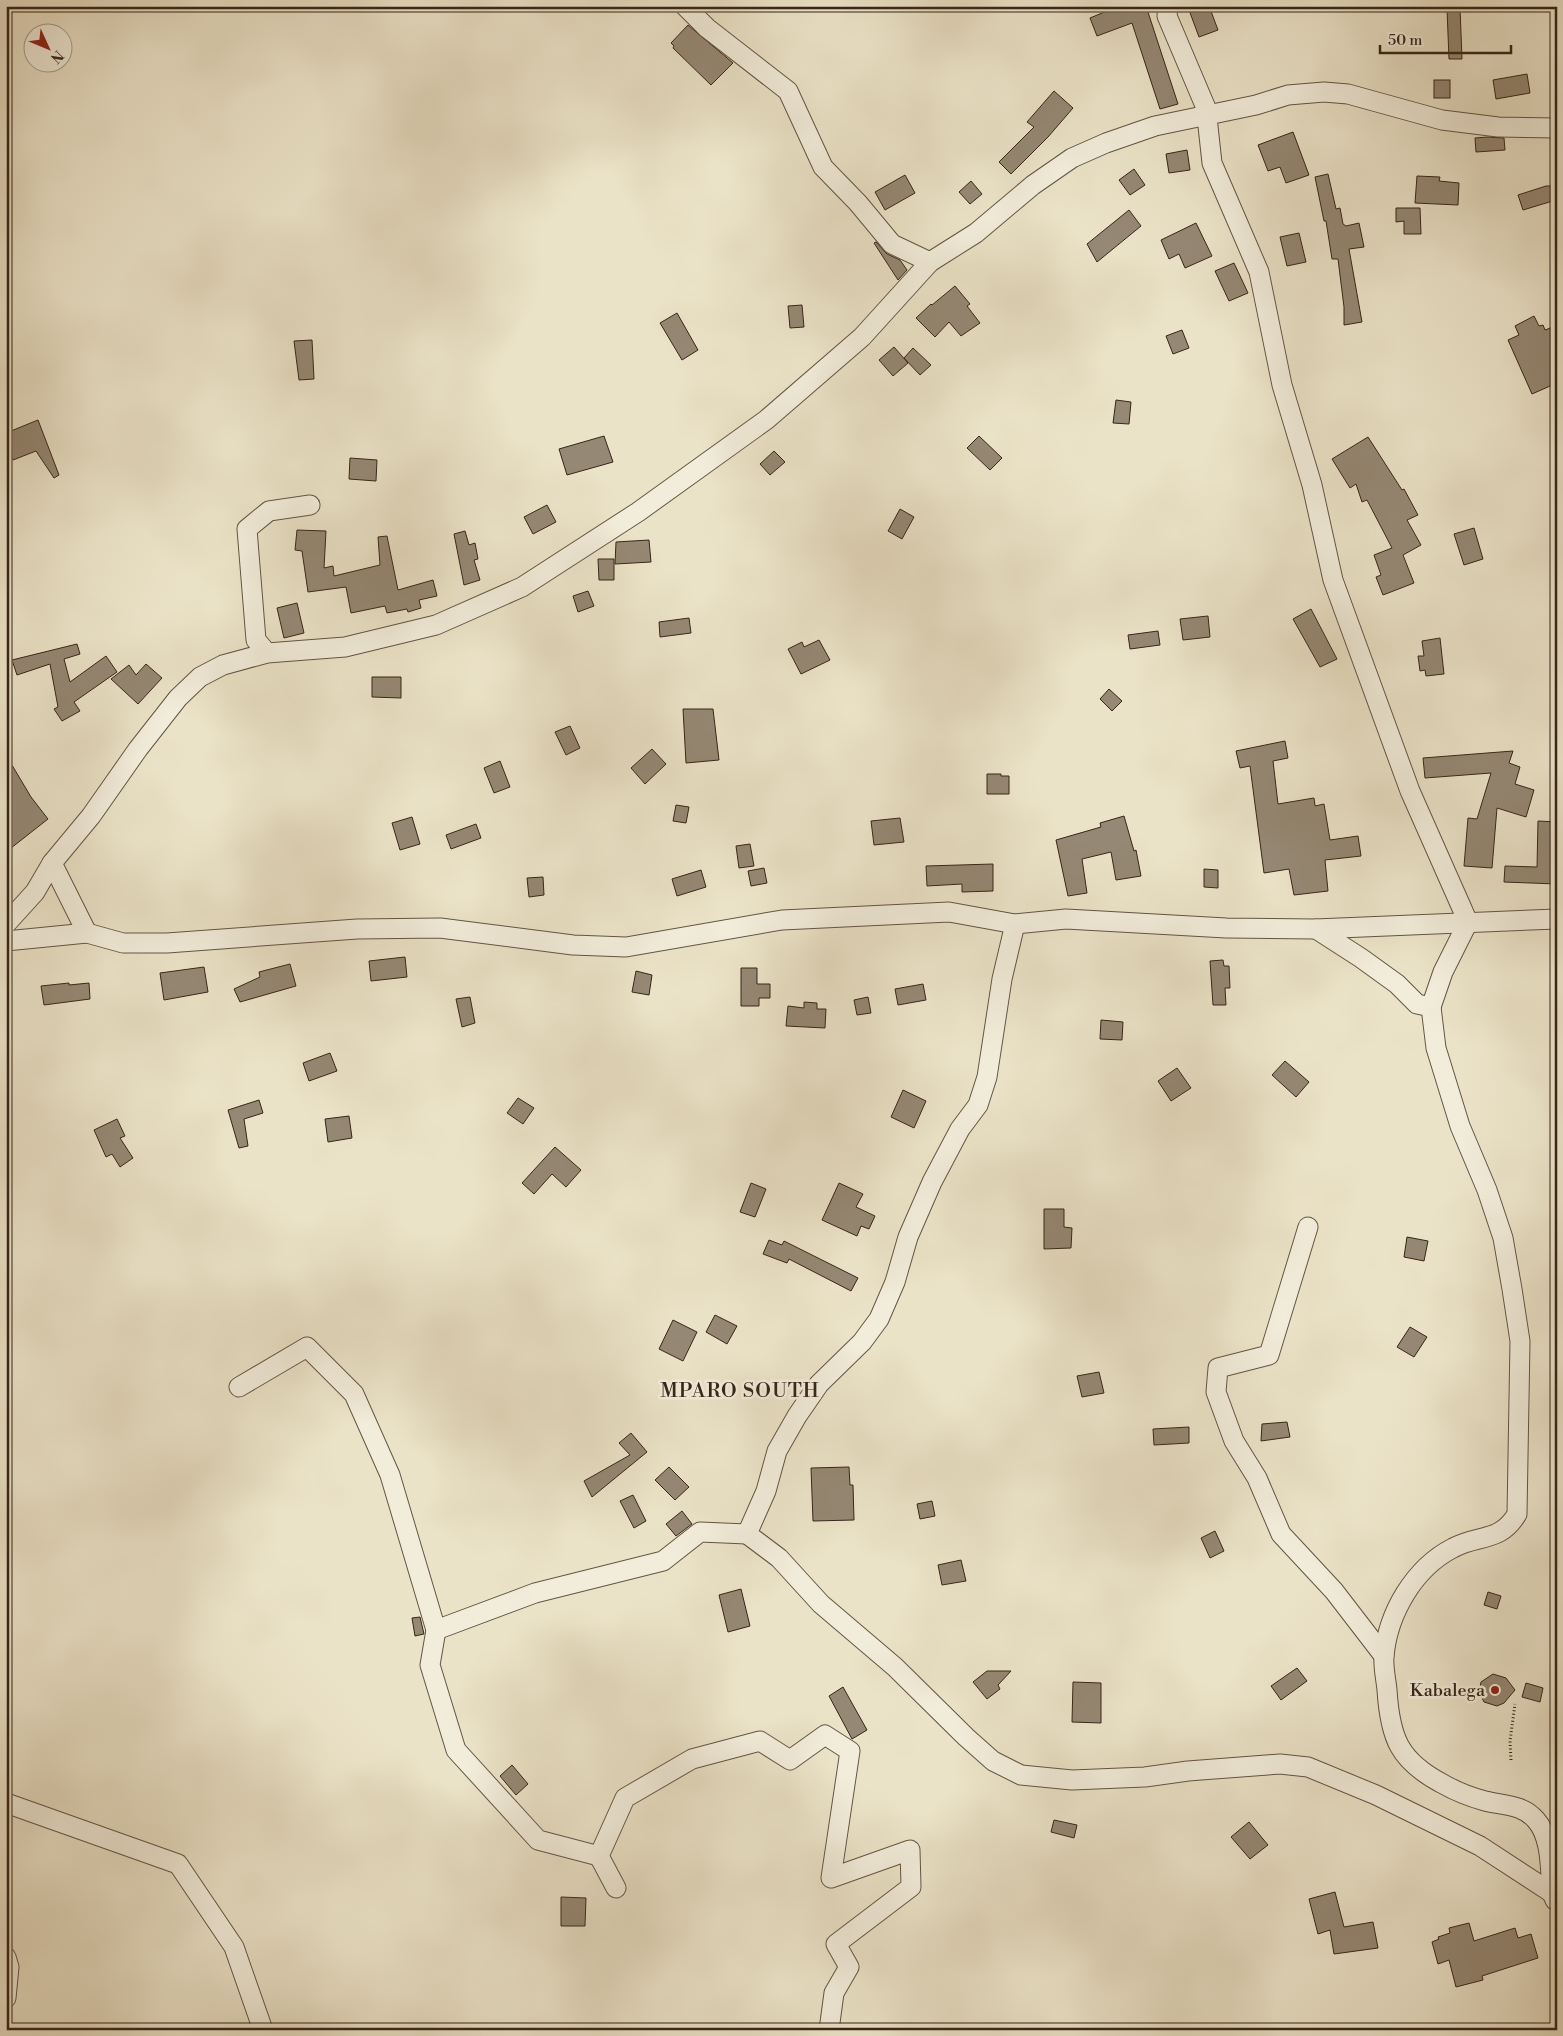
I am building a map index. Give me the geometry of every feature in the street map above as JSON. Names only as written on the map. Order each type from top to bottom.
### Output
[{"type":"street","points":[[685,6],[707,28],[788,91],[823,167],[858,203],[892,244],[930,262]]},
{"type":"street","points":[[1168,6],[1167,16],[1206,108],[1205,116],[1212,163],[1259,272],[1282,384],[1312,485],[1333,580],[1410,791],[1468,922]]},
{"type":"street","points":[[6,924],[35,892],[52,863],[91,816],[138,749],[183,692],[200,676],[223,665],[266,653],[345,647],[436,625],[522,587],[638,512],[766,420],[862,337],[930,262],[976,233],[1033,185],[1072,158],[1106,143],[1155,126],[1256,105],[1288,95],[1324,92],[1348,94],[1442,120],[1498,127],[1557,128]]},
{"type":"street","points":[[266,653],[256,640],[247,529],[269,511],[310,505]]},
{"type":"street","points":[[52,863],[88,933]]},
{"type":"street","points":[[6,941],[88,933],[123,942],[167,943],[357,929],[440,928],[572,944],[626,947],[782,920],[950,912],[1015,924],[1066,919],[1226,928],[1316,929],[1557,919]]},
{"type":"street","points":[[1468,922],[1443,972],[1431,1007],[1439,1057],[1460,1126],[1487,1190],[1503,1238],[1520,1341],[1519,1501],[1517,1514],[1503,1531],[1453,1548],[1423,1571],[1404,1595],[1392,1625],[1384,1656],[1388,1709],[1393,1734],[1403,1754],[1421,1773],[1464,1795],[1527,1810],[1538,1822],[1546,1836],[1555,1898]]},
{"type":"street","points":[[747,1534],[766,1491],[777,1450],[797,1416],[819,1384],[862,1342],[879,1319],[895,1282],[908,1237],[932,1182],[960,1129],[978,1105],[987,1077],[1002,979],[1015,924]]},
{"type":"street","points":[[1316,929],[1397,984],[1417,1004],[1431,1007]]},
{"type":"street","points":[[1308,1227],[1268,1355],[1218,1368],[1216,1392],[1234,1441],[1256,1478],[1281,1534],[1334,1591],[1384,1656]]},
{"type":"street","points":[[239,1387],[307,1347],[354,1394],[390,1475],[436,1630],[430,1665],[456,1750],[538,1840],[599,1856],[616,1888]]},
{"type":"street","points":[[436,1630],[535,1593],[663,1561],[700,1532],[747,1534],[779,1558],[821,1604],[895,1666],[966,1737],[993,1761],[1021,1775],[1072,1780],[1145,1778],[1188,1771],[1270,1764],[1308,1767],[1376,1795],[1480,1846],[1555,1898]]},
{"type":"street","points":[[599,1856],[625,1798],[692,1759],[760,1741],[790,1760],[825,1735],[850,1751],[830,1878],[910,1850],[911,1886],[836,1944],[849,1967],[834,1993],[829,2030]]},
{"type":"street","points":[[6,1803],[178,1864],[234,1947],[264,2030]]},
{"type":"street","points":[[6,1957],[9,1967],[6,1998]]},
{"type":"path","points":[[1511,1760],[1510,1740],[1515,1704]]},
{"type":"building","points":[[1119,6],[1146,6],[1178,104],[1160,109],[1132,23],[1097,36],[1090,18]]},
{"type":"building","points":[[1200,6],[1209,6],[1218,30],[1199,37],[1189,10]]},
{"type":"building","points":[[1460,8],[1462,59],[1449,59],[1447,9]]},
{"type":"building","points":[[688,25],[733,63],[711,85],[673,48],[674,46],[671,43]]},
{"type":"building","points":[[1527,74],[1530,93],[1496,99],[1493,80]]},
{"type":"building","points":[[1434,80],[1450,80],[1450,98],[1434,98]]},
{"type":"building","points":[[1054,91],[1073,108],[1048,137],[1011,174],[999,162],[1034,127],[1027,122]]},
{"type":"building","points":[[1293,132],[1309,175],[1286,183],[1280,167],[1268,171],[1258,145]]},
{"type":"building","points":[[1475,138],[1504,138],[1505,150],[1476,152]]},
{"type":"building","points":[[1187,150],[1190,170],[1169,173],[1166,154]]},
{"type":"building","points":[[1134,169],[1145,185],[1130,195],[1119,180]]},
{"type":"building","points":[[1328,174],[1336,209],[1340,208],[1343,224],[1346,226],[1359,223],[1364,247],[1349,249],[1362,322],[1344,325],[1344,307],[1338,259],[1332,259],[1326,221],[1324,221],[1315,177]]},
{"type":"building","points":[[905,175],[915,193],[885,210],[875,192]]},
{"type":"building","points":[[1417,176],[1440,177],[1439,181],[1459,183],[1458,205],[1415,203]]},
{"type":"building","points":[[971,181],[982,194],[970,204],[959,192]]},
{"type":"building","points":[[1546,186],[1552,186],[1556,200],[1523,210],[1518,195]]},
{"type":"building","points":[[1396,208],[1420,208],[1421,234],[1404,234],[1404,221],[1396,222]]},
{"type":"building","points":[[1129,210],[1141,226],[1097,262],[1087,244]]},
{"type":"building","points":[[1196,223],[1212,256],[1185,268],[1179,254],[1169,259],[1161,240]]},
{"type":"building","points":[[1299,233],[1306,262],[1287,266],[1280,237]]},
{"type":"building","points":[[876,242],[887,254],[900,260],[907,270],[898,280],[874,243]]},
{"type":"building","points":[[1234,263],[1248,293],[1229,301],[1215,271]]},
{"type":"building","points":[[955,286],[970,304],[967,306],[980,323],[961,336],[949,322],[935,337],[916,318]]},
{"type":"building","points":[[802,305],[804,327],[790,328],[788,306]]},
{"type":"building","points":[[677,313],[698,350],[682,360],[660,323]]},
{"type":"building","points":[[1534,316],[1539,326],[1543,325],[1545,330],[1553,327],[1557,334],[1557,383],[1532,394],[1508,340],[1519,335],[1515,326]]},
{"type":"building","points":[[1182,330],[1189,348],[1173,354],[1166,336]]},
{"type":"building","points":[[312,340],[314,379],[299,380],[294,341]]},
{"type":"building","points":[[894,347],[908,363],[893,376],[879,360]]},
{"type":"building","points":[[913,348],[931,365],[920,375],[904,358]]},
{"type":"building","points":[[1116,400],[1131,402],[1129,424],[1113,423]]},
{"type":"building","points":[[38,420],[59,475],[54,478],[36,451],[13,460],[6,444],[6,433]]},
{"type":"building","points":[[604,436],[613,462],[567,475],[559,449]]},
{"type":"building","points":[[979,436],[1002,458],[990,470],[967,448]]},
{"type":"building","points":[[1368,437],[1402,490],[1404,489],[1418,515],[1407,520],[1421,545],[1403,555],[1414,583],[1383,595],[1376,577],[1381,575],[1374,555],[1392,548],[1367,500],[1362,502],[1356,484],[1350,488],[1332,459]]},
{"type":"building","points":[[774,451],[785,462],[770,475],[760,464]]},
{"type":"building","points":[[350,458],[377,460],[376,481],[349,479]]},
{"type":"building","points":[[547,505],[556,522],[533,534],[524,517]]},
{"type":"building","points":[[900,509],[914,517],[902,539],[888,531]]},
{"type":"building","points":[[1474,528],[1483,559],[1464,565],[1454,534]]},
{"type":"building","points":[[297,530],[326,531],[324,568],[333,566],[334,576],[380,565],[378,537],[387,536],[398,590],[433,580],[437,596],[419,600],[421,608],[408,612],[407,609],[387,613],[385,606],[351,613],[346,587],[308,592],[302,551],[295,550]]},
{"type":"building","points":[[465,531],[469,545],[475,543],[478,559],[474,560],[480,580],[464,585],[454,534]]},
{"type":"building","points":[[649,540],[651,562],[615,564],[616,542]]},
{"type":"building","points":[[598,559],[614,559],[614,580],[599,580]]},
{"type":"building","points":[[588,591],[594,606],[578,612],[573,596]]},
{"type":"building","points":[[297,603],[304,633],[284,638],[277,608]]},
{"type":"building","points":[[1311,609],[1337,659],[1320,667],[1293,619]]},
{"type":"building","points":[[1208,616],[1210,637],[1183,640],[1180,619]]},
{"type":"building","points":[[689,618],[691,633],[660,637],[659,622]]},
{"type":"building","points":[[1158,631],[1160,645],[1130,649],[1128,635]]},
{"type":"building","points":[[1440,638],[1444,674],[1426,676],[1425,670],[1420,671],[1418,656],[1424,656],[1422,641]]},
{"type":"building","points":[[819,640],[830,660],[801,674],[788,649],[802,642],[804,647]]},
{"type":"building","points":[[77,644],[80,654],[64,659],[70,682],[106,656],[117,672],[74,702],[80,711],[62,721],[54,709],[58,707],[50,664],[17,675],[12,660]]},
{"type":"building","points":[[146,664],[162,678],[138,704],[111,679],[129,665],[136,675]]},
{"type":"building","points":[[372,677],[401,677],[401,698],[372,697]]},
{"type":"building","points":[[1109,689],[1122,701],[1112,711],[1100,699]]},
{"type":"building","points":[[683,709],[713,709],[719,760],[686,763]]},
{"type":"building","points":[[570,726],[580,748],[566,755],[555,732]]},
{"type":"building","points":[[1285,741],[1288,758],[1273,761],[1278,804],[1314,798],[1315,806],[1324,804],[1330,840],[1358,836],[1361,856],[1325,860],[1328,891],[1294,895],[1289,869],[1264,873],[1250,766],[1240,768],[1236,751]]},
{"type":"building","points":[[652,749],[666,764],[645,784],[631,768]]},
{"type":"building","points":[[1513,751],[1509,763],[1520,767],[1515,784],[1534,790],[1526,817],[1497,808],[1492,868],[1464,866],[1468,818],[1477,819],[1491,773],[1425,778],[1423,758]]},
{"type":"building","points":[[6,755],[31,797],[48,819],[6,852]]},
{"type":"building","points":[[500,761],[510,787],[494,793],[484,768]]},
{"type":"building","points":[[987,774],[1009,776],[1009,794],[987,794]]},
{"type":"building","points":[[676,805],[689,807],[686,823],[673,821]]},
{"type":"building","points":[[1124,816],[1134,851],[1136,850],[1141,876],[1116,880],[1111,852],[1082,859],[1087,893],[1068,896],[1056,840],[1101,827],[1100,823]]},
{"type":"building","points":[[412,817],[420,844],[400,850],[392,823]]},
{"type":"building","points":[[900,818],[904,842],[874,845],[871,821]]},
{"type":"building","points":[[1538,821],[1557,822],[1557,884],[1504,882],[1505,866],[1537,867]]},
{"type":"building","points":[[476,824],[481,838],[451,849],[446,835]]},
{"type":"building","points":[[750,844],[754,866],[739,868],[736,846]]},
{"type":"building","points":[[993,864],[993,891],[962,892],[962,884],[927,886],[926,866]]},
{"type":"building","points":[[764,868],[767,883],[751,886],[748,871]]},
{"type":"building","points":[[1204,869],[1218,870],[1218,888],[1204,887]]},
{"type":"building","points":[[701,870],[706,887],[677,896],[672,879]]},
{"type":"building","points":[[543,877],[544,895],[529,897],[527,878]]},
{"type":"building","points":[[405,957],[407,977],[371,981],[369,961]]},
{"type":"building","points":[[1223,960],[1224,966],[1229,966],[1230,988],[1225,988],[1226,1005],[1213,1005],[1210,961]]},
{"type":"building","points":[[290,964],[296,986],[240,1002],[234,989],[260,977],[259,972]]},
{"type":"building","points":[[204,967],[208,992],[164,1000],[160,973]]},
{"type":"building","points":[[741,968],[757,968],[757,984],[770,984],[770,998],[759,998],[759,1006],[741,1006]]},
{"type":"building","points":[[636,971],[652,975],[649,995],[632,992]]},
{"type":"building","points":[[69,983],[69,985],[89,983],[90,999],[44,1005],[41,986]]},
{"type":"building","points":[[923,984],[926,1000],[898,1005],[895,989]]},
{"type":"building","points":[[470,997],[475,1023],[462,1027],[456,999]]},
{"type":"building","points":[[868,997],[871,1013],[857,1015],[854,1000]]},
{"type":"building","points":[[804,1002],[817,1003],[817,1009],[826,1009],[825,1028],[786,1026],[788,1006],[804,1008]]},
{"type":"building","points":[[1101,1020],[1123,1022],[1122,1040],[1100,1039]]},
{"type":"building","points":[[330,1053],[337,1071],[309,1081],[303,1063]]},
{"type":"building","points":[[1285,1061],[1309,1082],[1296,1097],[1272,1075]]},
{"type":"building","points":[[1177,1068],[1191,1088],[1171,1101],[1158,1081]]},
{"type":"building","points":[[903,1090],[926,1101],[914,1128],[891,1117]]},
{"type":"building","points":[[518,1098],[534,1108],[523,1124],[507,1113]]},
{"type":"building","points":[[259,1100],[263,1113],[244,1119],[248,1146],[239,1148],[228,1110]]},
{"type":"building","points":[[349,1116],[352,1138],[328,1142],[325,1119]]},
{"type":"building","points":[[117,1119],[125,1136],[120,1138],[133,1158],[120,1167],[112,1154],[106,1157],[94,1130]]},
{"type":"building","points":[[555,1147],[581,1170],[566,1187],[552,1174],[534,1194],[522,1183]]},
{"type":"building","points":[[751,1183],[766,1189],[755,1217],[740,1212]]},
{"type":"building","points":[[839,1183],[863,1194],[856,1207],[875,1216],[869,1229],[861,1226],[857,1236],[822,1220]]},
{"type":"building","points":[[1044,1209],[1064,1209],[1064,1227],[1072,1228],[1071,1248],[1044,1249]]},
{"type":"building","points":[[1407,1237],[1428,1241],[1424,1261],[1404,1257]]},
{"type":"building","points":[[769,1240],[782,1245],[784,1241],[858,1278],[851,1291],[789,1259],[787,1263],[763,1254]]},
{"type":"building","points":[[715,1315],[737,1326],[727,1344],[706,1332]]},
{"type":"building","points":[[673,1320],[697,1332],[683,1361],[659,1349]]},
{"type":"building","points":[[1410,1327],[1427,1337],[1414,1357],[1397,1347]]},
{"type":"building","points":[[1099,1372],[1104,1393],[1082,1397],[1077,1376]]},
{"type":"building","points":[[1287,1422],[1290,1437],[1261,1441],[1262,1424]]},
{"type":"building","points":[[1189,1427],[1189,1443],[1154,1445],[1153,1429]]},
{"type":"building","points":[[631,1433],[647,1452],[592,1497],[584,1481],[630,1455],[619,1443]]},
{"type":"building","points":[[669,1467],[689,1487],[675,1500],[655,1480]]},
{"type":"building","points":[[849,1467],[850,1485],[853,1485],[854,1520],[813,1521],[811,1468]]},
{"type":"building","points":[[633,1495],[646,1521],[634,1528],[620,1501]]},
{"type":"building","points":[[932,1501],[935,1516],[920,1519],[917,1504]]},
{"type":"building","points":[[682,1511],[692,1524],[676,1536],[666,1524]]},
{"type":"building","points":[[1215,1531],[1224,1551],[1210,1558],[1201,1538]]},
{"type":"building","points":[[961,1560],[966,1581],[942,1585],[938,1565]]},
{"type":"building","points":[[741,1589],[750,1626],[728,1632],[719,1595]]},
{"type":"building","points":[[1488,1592],[1501,1596],[1497,1609],[1484,1605]]},
{"type":"building","points":[[420,1617],[424,1634],[415,1636],[412,1618]]},
{"type":"building","points":[[1297,1668],[1307,1681],[1281,1700],[1271,1686]]},
{"type":"building","points":[[987,1671],[1011,1671],[998,1685],[1000,1689],[987,1699],[973,1682]]},
{"type":"building","name":"Kabalega","points":[[1493,1674],[1506,1678],[1515,1690],[1504,1703],[1497,1706],[1484,1702],[1479,1692],[1481,1682]]},
{"type":"building","points":[[1073,1682],[1101,1683],[1101,1723],[1072,1722]]},
{"type":"building","points":[[1526,1683],[1543,1688],[1540,1702],[1522,1697]]},
{"type":"building","points":[[843,1687],[867,1730],[852,1739],[829,1696]]},
{"type":"building","points":[[512,1765],[528,1784],[516,1795],[500,1776]]},
{"type":"building","points":[[1054,1820],[1077,1825],[1074,1838],[1051,1832]]},
{"type":"building","points":[[1249,1822],[1268,1845],[1250,1859],[1231,1837]]},
{"type":"building","points":[[1335,1892],[1344,1927],[1373,1922],[1378,1948],[1334,1954],[1330,1930],[1318,1934],[1309,1899]]},
{"type":"building","points":[[561,1897],[586,1898],[585,1926],[561,1926]]},
{"type":"building","points":[[1469,1923],[1474,1941],[1515,1928],[1518,1938],[1531,1934],[1538,1958],[1482,1976],[1483,1980],[1456,1987],[1449,1960],[1438,1964],[1432,1942],[1439,1939],[1438,1937],[1450,1933],[1449,1928]]},
{"type":"place","name":"Kabalega","points":[[1495,1690]]},
{"type":"district","name":"MPARO SOUTH","points":[[740,1390]]}]
